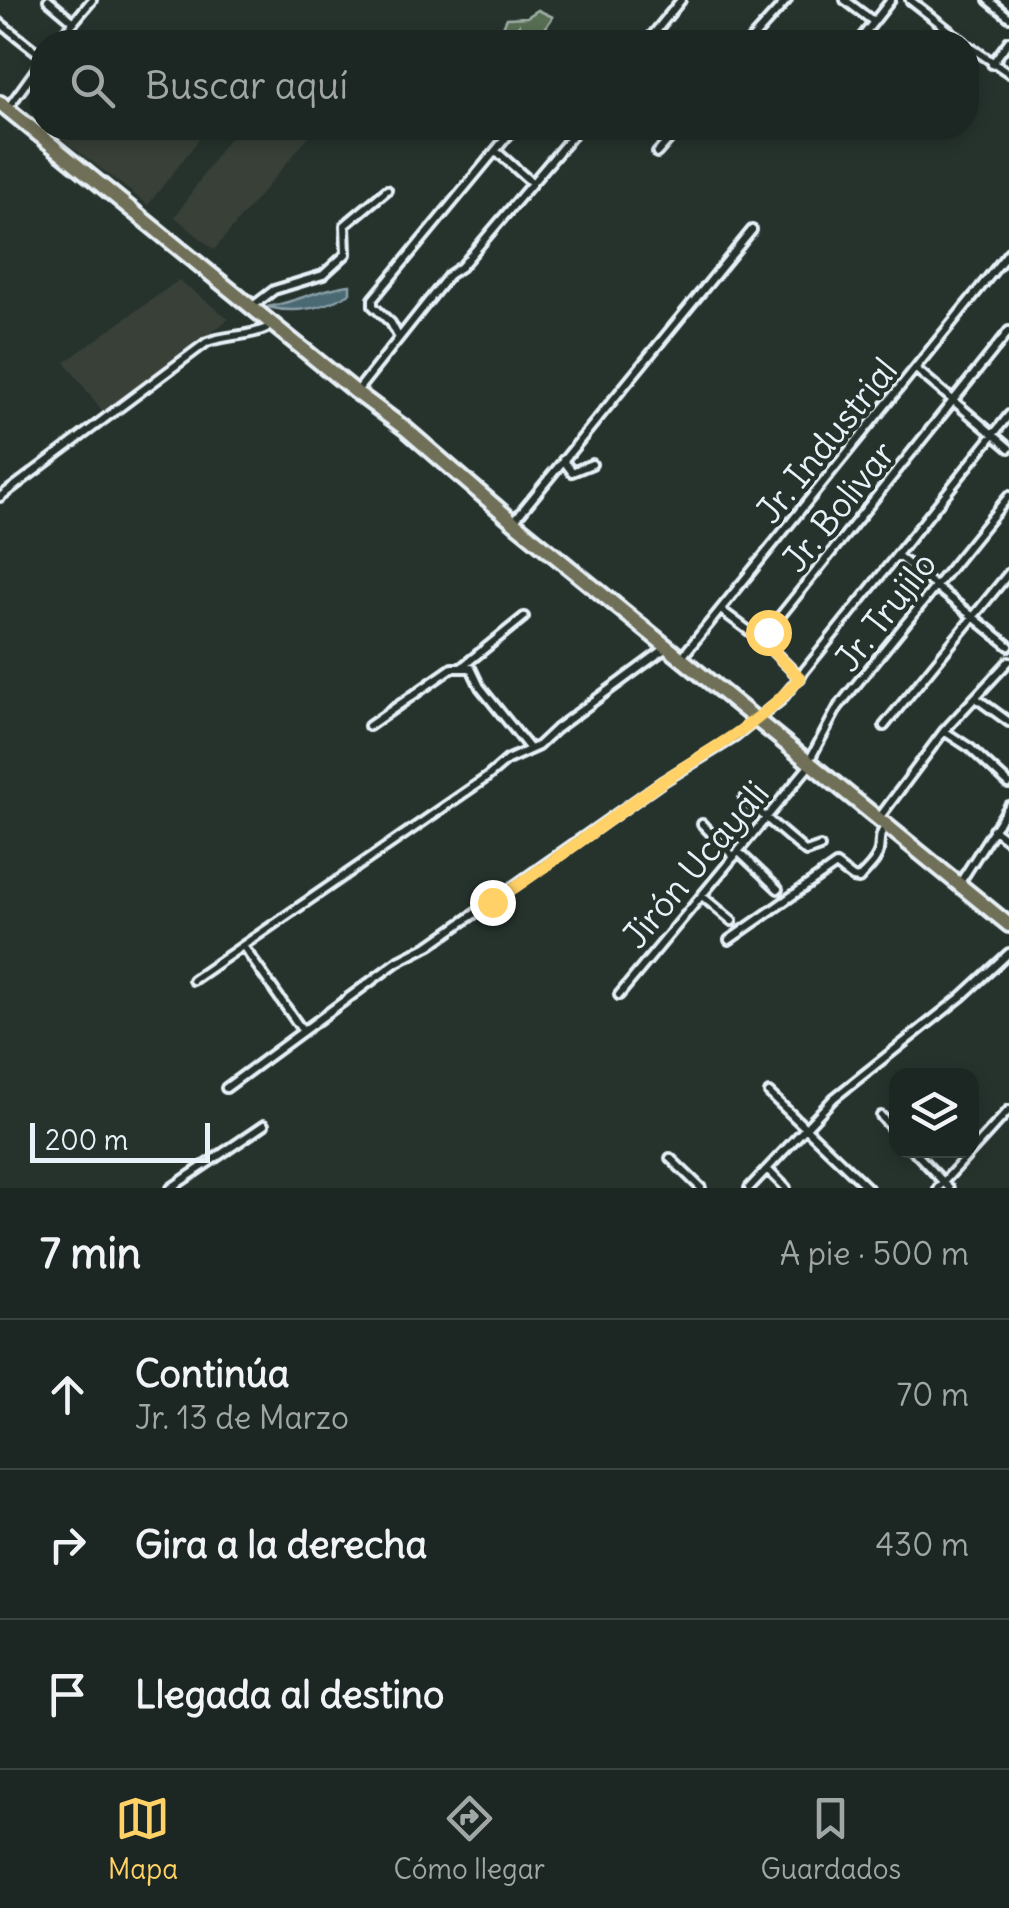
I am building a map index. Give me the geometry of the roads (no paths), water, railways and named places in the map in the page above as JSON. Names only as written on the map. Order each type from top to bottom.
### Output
[{"type":"highway","points":[[4,106],[30,127]]},
{"type":"highway","points":[[46,140],[420,440],[513,522],[1009,926]]},
{"type":"street","points":[[48,0],[74,22]]},
{"type":"street","points":[[67,30],[92,0]]},
{"type":"street","points":[[657,30],[681,0]]},
{"type":"street","points":[[760,30],[787,0]]},
{"type":"street","points":[[846,0],[874,22]]},
{"type":"street","points":[[868,30],[890,0]]},
{"type":"street","points":[[910,0],[949,30]]},
{"type":"street","points":[[988,0],[1009,17]]},
{"type":"street","points":[[0,23],[30,48]]},
{"type":"street","points":[[992,64],[1009,41]]},
{"type":"street","points":[[979,54],[1009,73]]},
{"type":"street","points":[[4,106],[30,73]]},
{"type":"street","points":[[399,339],[391,322],[376,311],[373,299],[505,140]]},
{"type":"street","points":[[356,392],[449,275],[461,267],[570,140]]},
{"type":"street","points":[[657,153],[668,140]]},
{"type":"street","points":[[496,151],[532,183]]},
{"type":"street","points":[[252,307],[274,290],[323,275],[346,254],[345,225],[387,190]]},
{"type":"street","points":[[513,522],[752,230]]},
{"type":"street","name":"Jr. Industrial","points":[[681,658],[1009,252]]},
{"type":"street","points":[[0,497],[208,342],[223,336],[256,333],[274,324]]},
{"type":"street","name":"Jr. Bolivar","points":[[761,640],[1009,331]]},
{"type":"street","points":[[916,369],[1009,448]]},
{"type":"street","points":[[226,1088],[397,962],[430,945],[521,884],[662,782],[758,720],[800,678],[1009,415]]},
{"type":"street","points":[[563,460],[571,473],[592,464]]},
{"type":"street","name":"Jr. Trujilo","points":[[809,763],[838,707],[1009,496]]},
{"type":"street","points":[[898,556],[1009,646]]},
{"type":"street","points":[[884,726],[1009,573]]},
{"type":"street","points":[[721,610],[761,640],[800,678]]},
{"type":"street","points":[[462,668],[524,616]]},
{"type":"street","points":[[193,980],[486,778],[506,760],[538,746],[667,647]]},
{"type":"street","points":[[729,940],[836,865],[859,878],[880,851],[882,823],[944,731],[1009,660]]},
{"type":"street","points":[[370,726],[452,668],[471,668],[480,687],[530,749]]},
{"type":"street","points":[[976,698],[1009,722]]},
{"type":"street","points":[[944,731],[957,737],[1009,784]]},
{"type":"street","name":"Jirón Ucayali","points":[[618,996],[809,763]]},
{"type":"street","points":[[744,798],[806,852],[820,847]]},
{"type":"street","points":[[959,886],[1009,806]]},
{"type":"street","points":[[702,824],[778,889]]},
{"type":"street","points":[[993,829],[1009,841]]},
{"type":"street","points":[[702,896],[732,921]]},
{"type":"street","points":[[243,946],[302,1030]]},
{"type":"street","points":[[749,1188],[834,1098],[961,997],[1009,953]]},
{"type":"street","points":[[769,1093],[864,1187]]},
{"type":"street","points":[[920,1158],[943,1186],[1009,1110]]},
{"type":"street","points":[[881,1116],[889,1125]]},
{"type":"street","points":[[171,1188],[264,1125]]},
{"type":"street","points":[[670,1158],[701,1188]]},
{"type":"street","points":[[767,1169],[786,1188]]},
{"type":"water","points":[[350,285],[350,293],[320,306],[299,310],[267,307],[329,289]]}]
